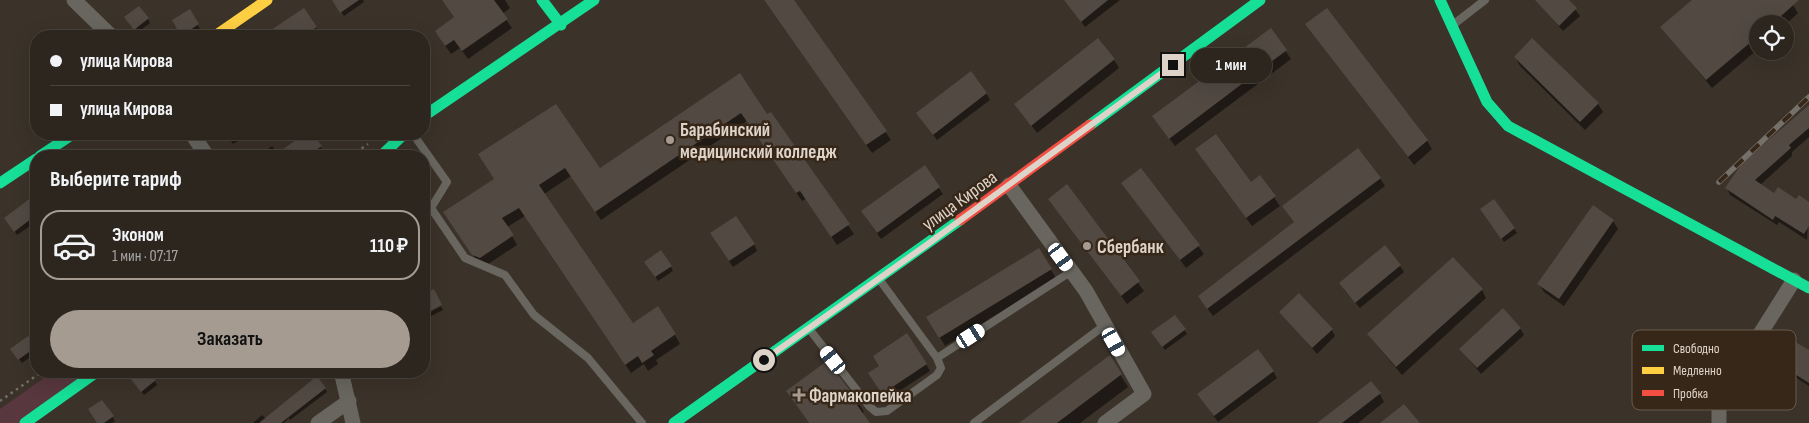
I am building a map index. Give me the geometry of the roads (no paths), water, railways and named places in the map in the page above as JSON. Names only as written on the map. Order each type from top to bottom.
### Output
[{"type":"street","points":[[74,0],[105,30]]},
{"type":"street","points":[[224,30],[267,0]]},
{"type":"street","points":[[542,0],[561,25]]},
{"type":"street","points":[[430,112],[561,25],[594,0]]},
{"type":"street","name":"улица Кирова","points":[[674,423],[879,279],[1260,0]]},
{"type":"street","points":[[1440,0],[1487,102],[1508,126],[1809,288]]},
{"type":"street","points":[[49,150],[64,140]]},
{"type":"street","points":[[387,150],[398,140]]},
{"type":"street","points":[[0,183],[30,162]]},
{"type":"street","points":[[1009,185],[1072,272],[1144,394],[1105,423]]},
{"type":"street","points":[[1762,330],[1794,280]]},
{"type":"street","points":[[25,423],[88,378]]},
{"type":"street","points":[[343,378],[353,423]]},
{"type":"street","points":[[318,423],[349,400]]},
{"type":"street","points":[[1719,410],[1719,423]]},
{"type":"lane","points":[[1452,26],[1485,0]]},
{"type":"lane","points":[[430,159],[447,182],[431,208],[465,258],[505,275],[534,315],[588,358],[642,423]]},
{"type":"lane","points":[[937,358],[1072,272]]},
{"type":"lane","points":[[808,328],[876,412],[888,411],[937,375],[941,368],[937,358],[879,279]]},
{"type":"lane","points":[[974,423],[1105,325]]},
{"type":"railway","points":[[1719,182],[1809,97]]},
{"type":"place","name":"Барабинский медицинский колледж","points":[[670,140]]},
{"type":"place","name":"Сбербанк","points":[[1087,246]]},
{"type":"place","name":"Фармакопейка","points":[[799,395]]}]
